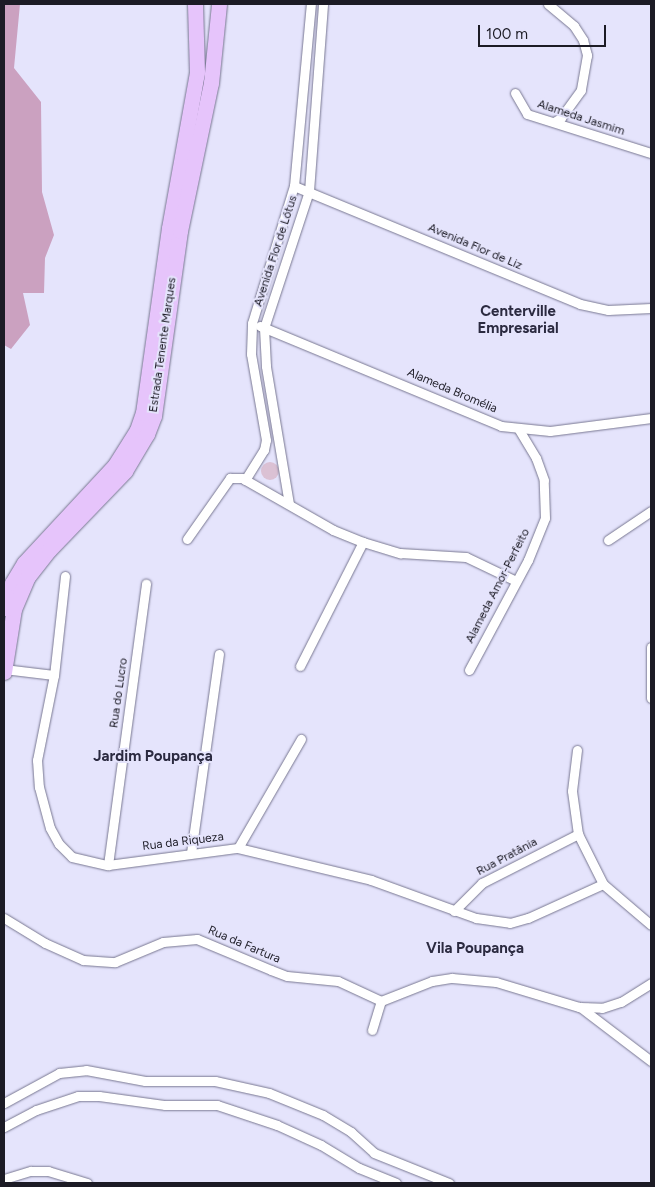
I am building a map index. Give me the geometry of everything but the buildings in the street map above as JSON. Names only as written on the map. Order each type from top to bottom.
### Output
[{"type":"main road","name":"Estrada Tenente Marques","points":[[4,608],[12,583],[24,563],[115,465],[137,430],[143,413],[169,228],[198,72],[195,4]]},
{"type":"main road","name":"Estrada Tenente Marques","points":[[4,670],[14,608],[27,578],[49,550],[125,471],[147,434],[154,416],[180,231],[210,83],[219,4]]},
{"type":"street","name":"Avenida Flor de Lótus","points":[[245,480],[264,450],[266,440],[251,354],[252,323],[294,186],[311,4]]},
{"type":"street","name":"Avenida Flor de Lótus","points":[[289,504],[266,366],[264,328],[309,191],[323,4]]},
{"type":"street","points":[[548,4],[574,26],[583,40],[587,55],[581,90],[561,118],[554,122]]},
{"type":"street","name":"Alameda Jasmim","points":[[515,93],[527,114],[651,153]]},
{"type":"street","name":"Avenida Flor de Liz","points":[[294,186],[573,301],[608,310],[651,308]]},
{"type":"street","name":"Alameda Bromélia","points":[[252,323],[479,417],[519,430],[579,429],[651,418]]},
{"type":"street","name":"Alameda Amor-Perfeito","points":[[469,670],[539,537],[547,498],[536,458],[519,430]]},
{"type":"street","points":[[187,538],[230,478],[245,480],[333,530],[363,542],[400,552],[466,557],[516,582]]},
{"type":"street","points":[[608,540],[651,511]]},
{"type":"street","points":[[300,666],[363,542]]},
{"type":"street","name":"Rua da Riqueza","points":[[65,576],[54,675],[37,760],[44,812],[59,844],[72,857],[108,864],[238,848],[371,880],[454,911],[492,922],[510,923],[528,918],[603,884]]},
{"type":"street","name":"Rua do Lucro","points":[[108,864],[146,584]]},
{"type":"street","points":[[651,647],[651,698]]},
{"type":"street","points":[[191,853],[219,654]]},
{"type":"street","points":[[4,670],[54,675]]},
{"type":"street","points":[[238,848],[301,739]]},
{"type":"street","points":[[577,750],[572,791],[578,834],[603,884],[651,925]]},
{"type":"street","name":"Rua Pratânia","points":[[454,911],[482,883],[578,834]]},
{"type":"street","name":"Rua da Fartura","points":[[4,918],[57,950],[83,960],[114,962],[163,942],[197,939],[279,973],[338,981],[381,1001]]},
{"type":"street","points":[[372,1030],[381,1001],[432,981],[452,978],[496,982],[579,1006],[602,1008],[621,1002],[651,983]]},
{"type":"street","points":[[579,1006],[651,1060]]},
{"type":"street","points":[[4,1103],[59,1073],[86,1070],[146,1081],[215,1081],[269,1093],[323,1115],[351,1132],[374,1153],[449,1183]]},
{"type":"street","points":[[4,1127],[36,1110],[78,1096],[100,1096],[165,1105],[217,1106],[277,1125],[321,1145],[359,1168],[396,1183]]},
{"type":"street","points":[[4,1179],[31,1171],[48,1171],[87,1183]]},
{"type":"shaded area","points":[[4,4],[20,4],[14,68],[41,102],[42,192],[54,235],[45,258],[44,293],[23,293],[30,325],[11,349],[4,345]]},
{"type":"shaded area","points":[[270,462],[276,465],[279,471],[276,477],[270,480],[264,477],[261,471],[264,465]]},
{"type":"district","name":"Centerville Empresarial","points":[[518,320]]},
{"type":"district","name":"Jardim Poupança","points":[[153,757]]},
{"type":"district","name":"Vila Poupança","points":[[475,949]]}]
